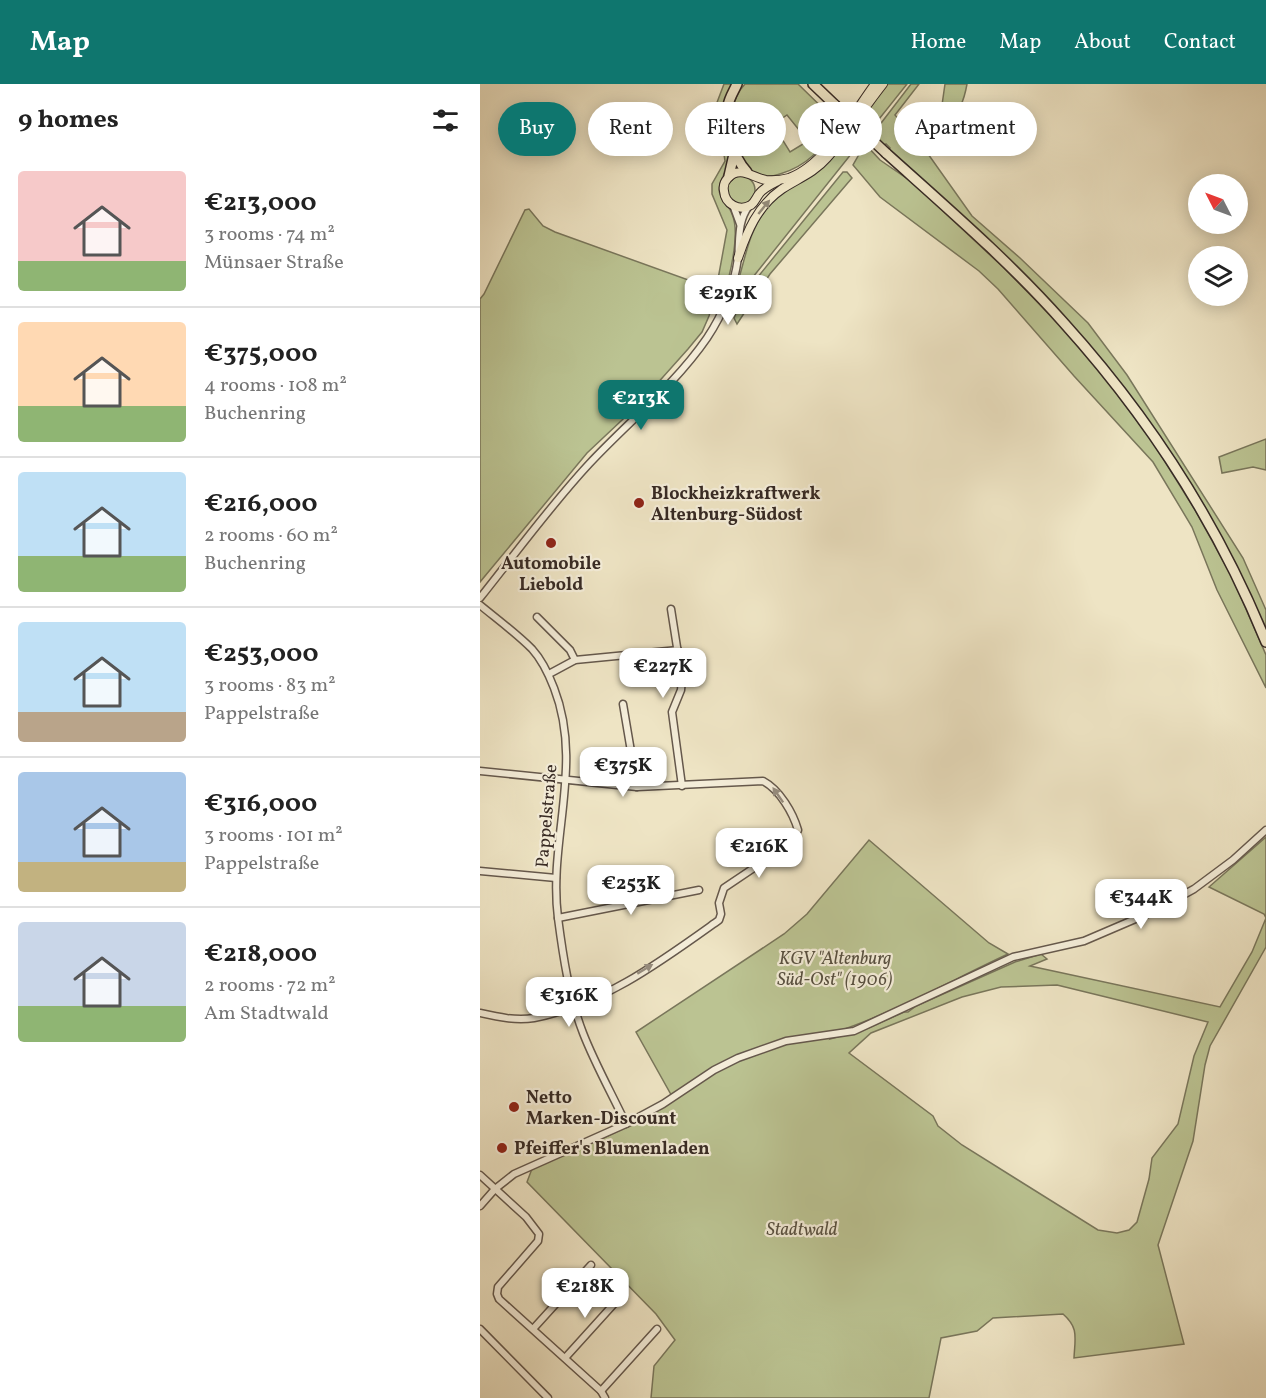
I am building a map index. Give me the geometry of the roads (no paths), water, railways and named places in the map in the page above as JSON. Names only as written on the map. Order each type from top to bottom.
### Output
[{"type":"highway","points":[[813,84],[1007,264],[1062,321],[1112,379],[1158,441],[1199,508],[1236,575],[1266,642]]},
{"type":"highway","points":[[730,102],[737,86]]},
{"type":"highway","points":[[729,176],[734,156]]},
{"type":"highway","points":[[737,156],[750,175]]},
{"type":"main road","points":[[778,181],[741,172],[729,176],[724,186],[725,197],[738,207],[749,206],[759,194],[778,181],[797,174],[813,163],[875,84]]},
{"type":"main road","points":[[738,258],[752,224],[763,206],[779,191],[814,171],[827,158],[883,84]]},
{"type":"main road","points":[[750,175],[759,185],[759,194]]},
{"type":"street","points":[[733,205],[740,225]]},
{"type":"street","points":[[480,598],[588,465],[661,393],[694,355],[714,327],[726,304],[733,283],[738,258],[740,225],[749,206]]},
{"type":"street","name":"Pappelstraße","points":[[480,605],[532,650],[549,674],[560,704],[567,739],[566,781],[556,878],[563,957],[583,1033],[626,1124]]},
{"type":"street","points":[[671,609],[682,679],[681,690],[672,712],[682,786]]},
{"type":"street","points":[[537,617],[570,650],[575,660]]},
{"type":"street","points":[[549,674],[575,660],[678,650]]},
{"type":"street","points":[[623,704],[637,787]]},
{"type":"street","points":[[480,771],[637,787],[763,781],[777,792],[795,820],[798,830],[791,843],[724,888],[719,903],[721,914],[719,920],[670,954],[623,982],[575,1007],[532,1018],[503,1019],[480,1013]]},
{"type":"street","points":[[480,1206],[495,1189],[514,1174],[626,1124],[663,1104],[714,1070],[758,1050],[786,1041],[854,1031],[1014,957],[1084,941],[1154,911],[1194,889],[1233,860],[1266,830]]},
{"type":"street","points":[[480,870],[556,878]]},
{"type":"street","points":[[558,918],[699,890]]},
{"type":"street","points":[[480,1175],[526,1217],[539,1234],[538,1241],[498,1287],[499,1299],[601,1391],[605,1398]]},
{"type":"street","points":[[532,1329],[591,1265]]},
{"type":"street","points":[[565,1358],[622,1295]]},
{"type":"street","points":[[480,1329],[548,1398]]},
{"type":"street","points":[[601,1391],[657,1329]]},
{"type":"place","name":"Blockheizkraftwerk Altenburg-Südost","points":[[639,503]]},
{"type":"place","name":"Automobile Liebold","points":[[551,543]]},
{"type":"place","name":"Netto Marken-Discount","points":[[514,1107]]},
{"type":"place","name":"Pfeiffer's Blumenladen","points":[[502,1148]]},
{"type":"park label","name":"KGV \"Altenburg Süd-Ost\" (1906)","points":[[835,968]]},
{"type":"park label","name":"Stadtwald","points":[[802,1229]]}]
